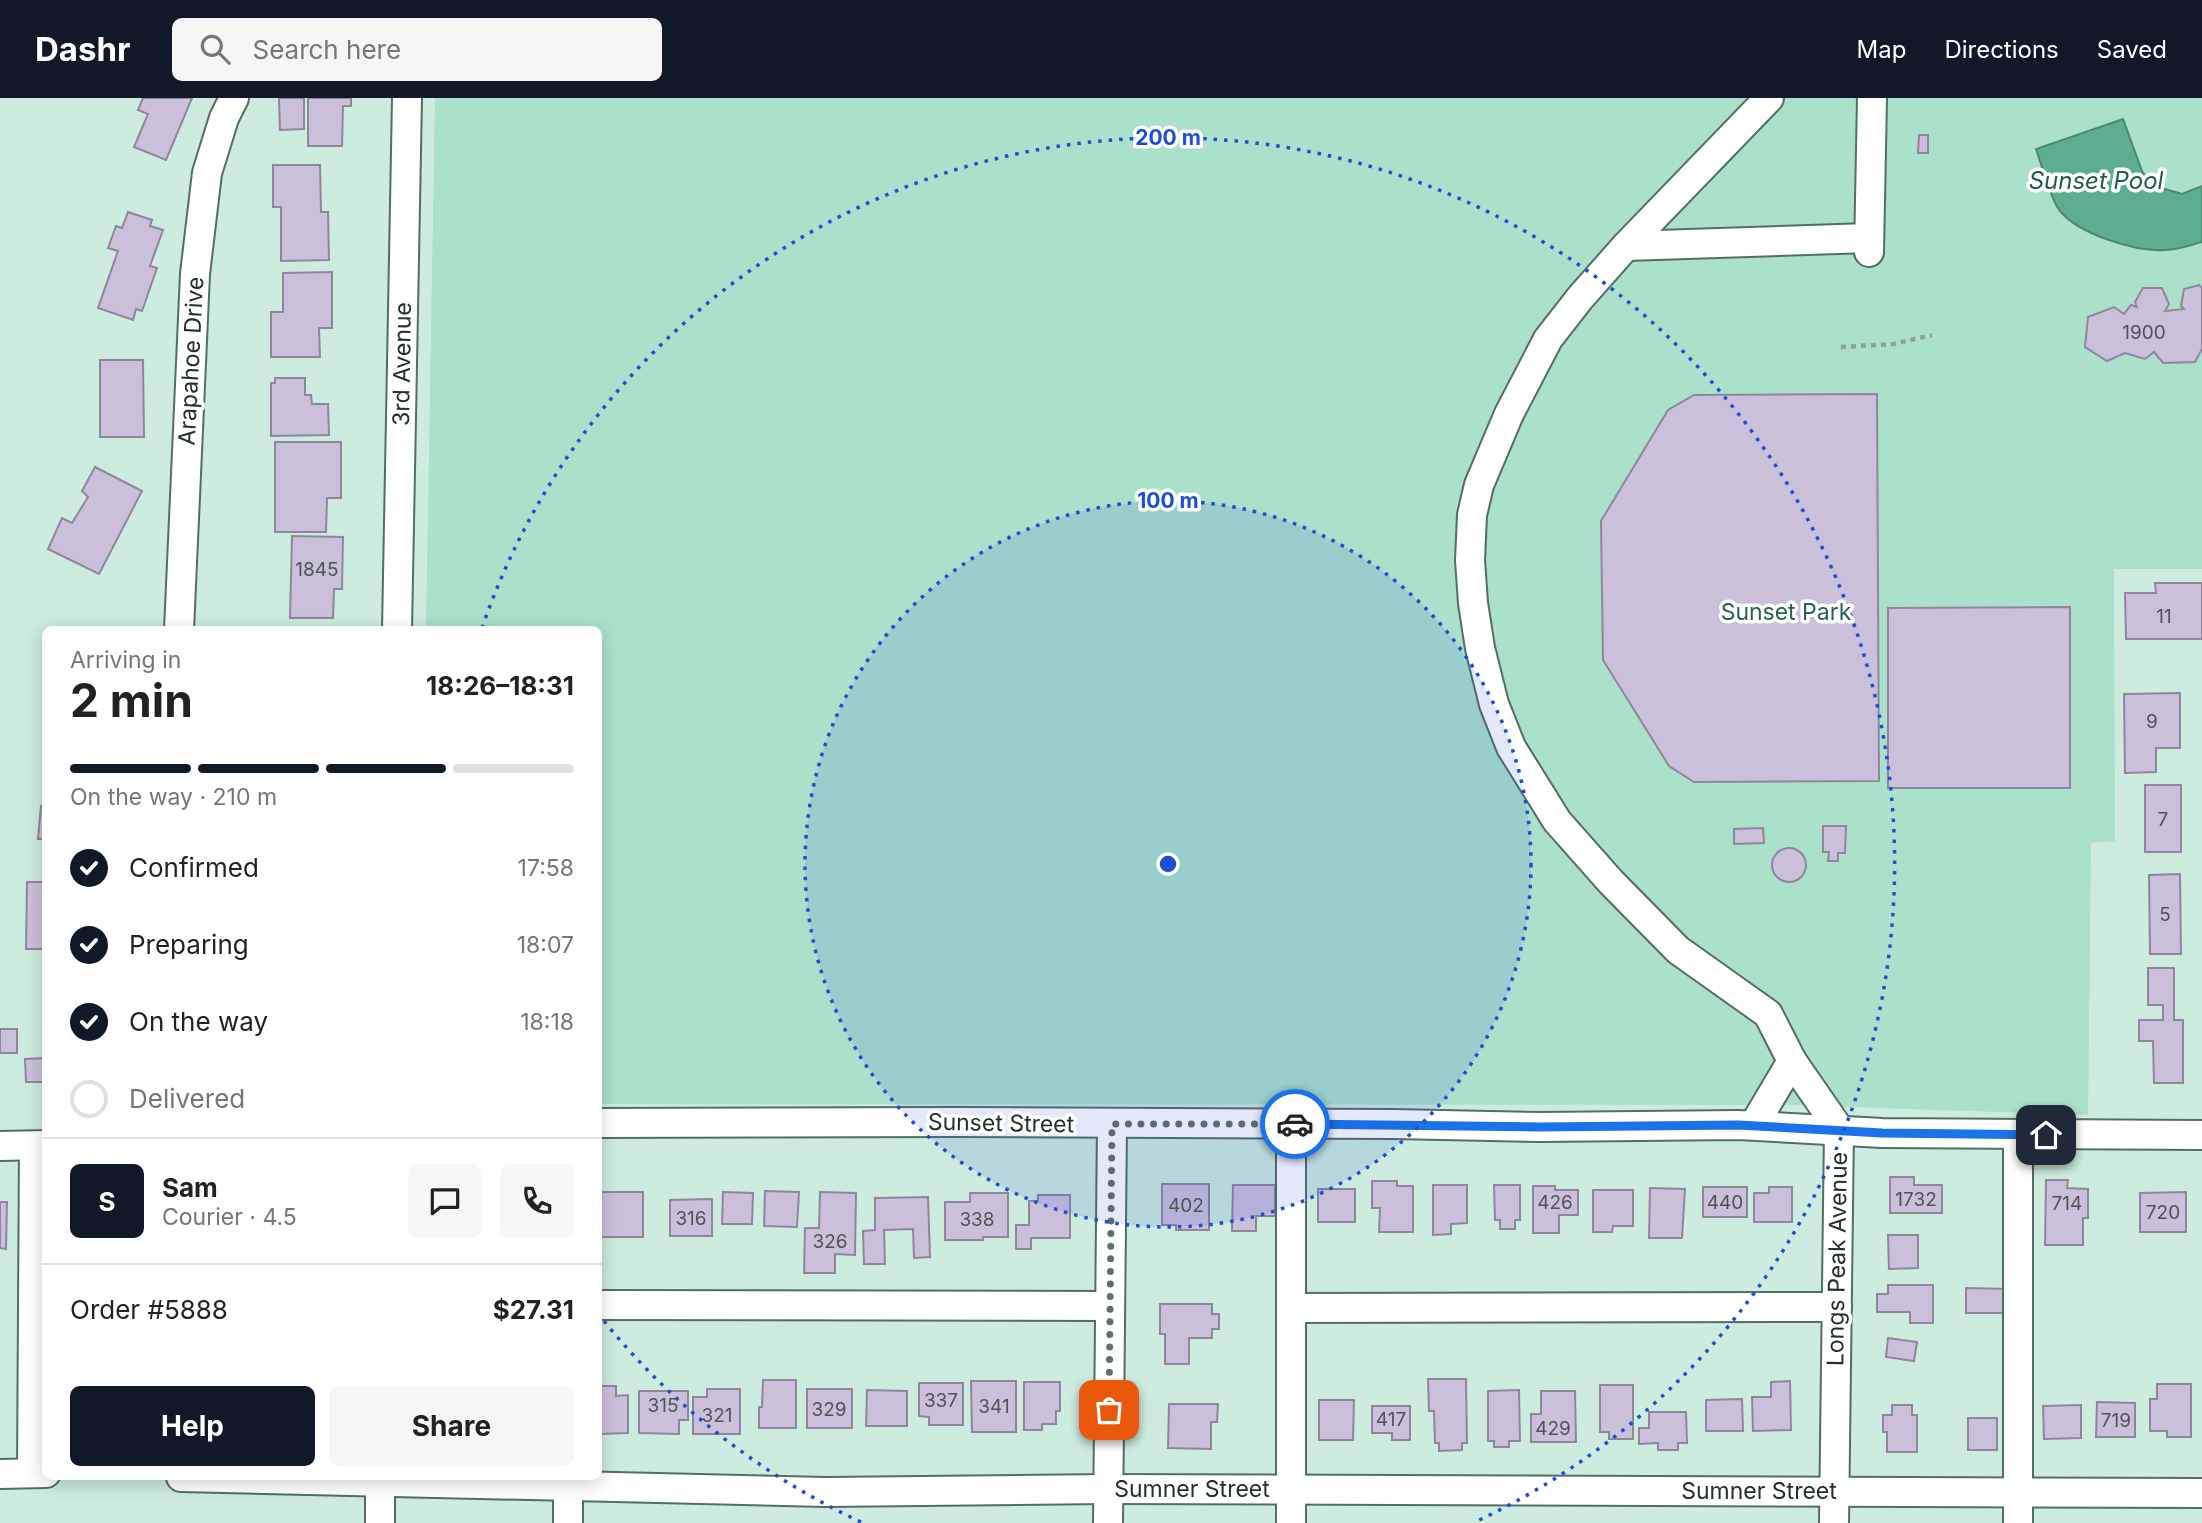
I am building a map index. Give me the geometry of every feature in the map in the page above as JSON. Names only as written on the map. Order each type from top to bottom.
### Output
[{"type":"street","name":"Arapahoe Drive","points":[[179,626],[195,274],[207,173],[224,118],[234,98]]},
{"type":"street","name":"3rd Avenue","points":[[397,626],[407,98]]},
{"type":"street","points":[[1626,246],[1769,98]]},
{"type":"street","points":[[1626,246],[1869,245],[1872,98]]},
{"type":"street","name":"Longs Peak Avenue","points":[[1626,246],[1580,298],[1539,352],[1479,485],[1472,514],[1469,560],[1480,648],[1489,687],[1505,734],[1557,821],[1611,882],[1678,950],[1768,1014],[1792,1060],[1839,1129],[1834,1523]]},
{"type":"street","points":[[1754,1125],[1792,1060]]},
{"type":"street","name":"Sunset Street","points":[[602,1124],[956,1122],[1541,1127],[1754,1125],[1882,1133],[2202,1135]]},
{"type":"street","points":[[1108,1523],[1112,1124]]},
{"type":"street","points":[[1291,1523],[1292,1124]]},
{"type":"street","points":[[2018,1135],[2018,1523]]},
{"type":"street","points":[[0,1146],[40,1146],[39,1473],[0,1474]]},
{"type":"street","points":[[602,1306],[1110,1306]]},
{"type":"street","points":[[1291,1308],[1837,1307]]},
{"type":"street","points":[[380,1480],[380,1523]]},
{"type":"street","name":"Sumner Street","points":[[380,1480],[568,1482],[826,1492],[1108,1489],[2202,1493]]},
{"type":"street","points":[[568,1482],[568,1523]]},
{"type":"path","points":[[1841,347],[1894,344],[1932,335]]},
{"type":"green space","name":"Sunset Park","points":[[435,98],[2202,98],[2202,569],[2114,569],[2115,841],[2091,843],[2088,1115],[1791,1105],[602,1104],[602,626],[426,626]]},
{"type":"water","name":"Sunset Pool","points":[[2123,119],[2142,171],[2151,185],[2182,194],[2202,186],[2202,242],[2165,250],[2124,245],[2080,227],[2060,211],[2050,191],[2036,149]]},
{"type":"building","points":[[143,98],[192,98],[166,160],[134,147],[148,114],[138,110]]},
{"type":"building","points":[[279,98],[304,98],[304,129],[280,130]]},
{"type":"building","points":[[308,98],[351,98],[351,106],[343,106],[342,146],[308,146]]},
{"type":"building","points":[[1919,135],[1928,135],[1928,153],[1918,153]]},
{"type":"building","points":[[273,165],[320,165],[321,212],[328,212],[329,260],[281,261],[281,207],[273,207]]},
{"type":"building","points":[[128,212],[152,220],[150,226],[163,230],[150,266],[157,268],[142,311],[136,309],[133,320],[98,308],[118,251],[108,248],[116,226],[122,228]]},
{"type":"building","points":[[332,272],[332,328],[319,328],[320,357],[271,357],[271,312],[283,312],[283,273]]},
{"type":"building","points":[[2199,285],[2202,288],[2202,349],[2195,362],[2163,363],[2154,352],[2145,359],[2125,353],[2107,361],[2085,347],[2088,317],[2114,307],[2124,314],[2131,305],[2137,307],[2135,302],[2143,288],[2162,288],[2169,304],[2165,311],[2184,309],[2181,306],[2184,289]]},
{"type":"building","points":[[100,360],[143,360],[144,437],[100,437]]},
{"type":"building","points":[[275,378],[305,378],[305,395],[311,395],[312,404],[328,404],[329,435],[271,436],[271,383],[275,383]]},
{"type":"building","points":[[1877,394],[1879,781],[1694,782],[1669,766],[1603,660],[1601,521],[1668,410],[1694,395]]},
{"type":"building","points":[[275,442],[341,442],[341,498],[327,498],[326,532],[275,532]]},
{"type":"building","points":[[95,467],[142,491],[99,574],[48,549],[62,518],[72,523],[88,497],[82,491]]},
{"type":"building","points":[[292,536],[343,537],[342,589],[334,589],[333,618],[290,618]]},
{"type":"building","points":[[2155,583],[2202,583],[2202,639],[2126,639],[2125,593],[2156,593]]},
{"type":"building","points":[[2070,607],[2070,788],[1888,788],[1888,608]]},
{"type":"building","points":[[2180,693],[2180,748],[2156,748],[2156,772],[2125,773],[2124,694]]},
{"type":"building","points":[[2145,785],[2181,785],[2181,852],[2145,852]]},
{"type":"building","points":[[41,806],[42,806],[42,839],[38,839]]},
{"type":"building","points":[[1823,826],[1846,826],[1845,853],[1838,853],[1838,861],[1828,861],[1829,852],[1823,852]]},
{"type":"building","points":[[1763,828],[1764,843],[1734,844],[1734,829]]},
{"type":"building","points":[[1789,848],[1801,853],[1806,865],[1801,877],[1789,882],[1777,877],[1772,865],[1777,853]]},
{"type":"building","points":[[2180,874],[2181,954],[2150,954],[2149,875]]},
{"type":"building","points":[[27,882],[42,882],[42,949],[26,949]]},
{"type":"building","points":[[2148,968],[2174,968],[2174,1020],[2183,1020],[2183,1083],[2154,1083],[2153,1041],[2139,1041],[2139,1020],[2163,1020],[2163,1005],[2148,1005]]},
{"type":"building","points":[[0,1029],[17,1029],[17,1053],[0,1053]]},
{"type":"building","points":[[42,1058],[42,1082],[26,1082],[25,1059]]},
{"type":"building","points":[[1890,1177],[1914,1177],[1914,1185],[1942,1185],[1942,1213],[1890,1213]]},
{"type":"building","points":[[2046,1180],[2068,1180],[2067,1188],[2088,1189],[2088,1218],[2083,1218],[2083,1245],[2045,1245]]},
{"type":"building","points":[[1372,1181],[1397,1181],[1397,1186],[1413,1186],[1413,1232],[1379,1232],[1380,1208],[1372,1208]]},
{"type":"building","points":[[1162,1184],[1209,1184],[1209,1230],[1176,1230],[1176,1225],[1162,1225]]},
{"type":"building","points":[[1233,1185],[1275,1185],[1275,1216],[1256,1216],[1256,1231],[1232,1231]]},
{"type":"building","points":[[1433,1185],[1467,1185],[1467,1223],[1451,1224],[1451,1234],[1433,1235]]},
{"type":"building","points":[[1494,1185],[1520,1185],[1520,1220],[1515,1220],[1515,1229],[1500,1229],[1500,1220],[1495,1220]]},
{"type":"building","points":[[1533,1186],[1578,1190],[1578,1215],[1559,1215],[1559,1233],[1533,1233]]},
{"type":"building","points":[[1703,1187],[1747,1187],[1747,1217],[1703,1217]]},
{"type":"building","points":[[1769,1187],[1792,1187],[1792,1222],[1754,1222],[1754,1193],[1769,1193]]},
{"type":"building","points":[[1650,1188],[1685,1189],[1682,1238],[1649,1238]]},
{"type":"building","points":[[1318,1189],[1355,1189],[1355,1222],[1318,1222]]},
{"type":"building","points":[[1593,1190],[1633,1190],[1633,1226],[1613,1226],[1612,1232],[1593,1232]]},
{"type":"building","points":[[765,1191],[799,1192],[797,1227],[764,1226]]},
{"type":"building","points":[[602,1192],[643,1192],[643,1237],[602,1237]]},
{"type":"building","points":[[723,1192],[753,1193],[752,1224],[722,1224]]},
{"type":"building","points":[[820,1192],[856,1193],[855,1255],[835,1254],[835,1273],[804,1273],[805,1228],[819,1228]]},
{"type":"building","points":[[2186,1192],[2186,1232],[2140,1232],[2140,1193]]},
{"type":"building","points":[[970,1193],[1008,1193],[1008,1237],[945,1240],[945,1202],[970,1202]]},
{"type":"building","points":[[1038,1195],[1070,1195],[1070,1238],[1031,1238],[1031,1249],[1016,1249],[1016,1225],[1029,1225],[1029,1201],[1038,1201]]},
{"type":"building","points":[[928,1197],[930,1257],[914,1258],[913,1229],[884,1230],[885,1264],[864,1264],[863,1231],[875,1230],[875,1198]]},
{"type":"building","points":[[712,1199],[712,1236],[670,1236],[670,1200]]},
{"type":"building","points":[[0,1202],[7,1202],[6,1249],[0,1248]]},
{"type":"building","points":[[1888,1235],[1918,1235],[1918,1268],[1889,1269]]},
{"type":"building","points":[[1888,1285],[1933,1285],[1933,1323],[1910,1323],[1910,1312],[1877,1312],[1877,1294],[1888,1294]]},
{"type":"building","points":[[1966,1288],[2010,1289],[2010,1313],[1966,1313]]},
{"type":"building","points":[[1160,1304],[1212,1304],[1212,1314],[1219,1314],[1219,1329],[1212,1329],[1212,1338],[1189,1338],[1189,1364],[1165,1364],[1165,1334],[1160,1334]]},
{"type":"building","points":[[1888,1338],[1917,1342],[1914,1361],[1886,1357]]},
{"type":"building","points":[[1428,1379],[1466,1379],[1467,1443],[1462,1443],[1462,1450],[1439,1451],[1439,1443],[1435,1443],[1434,1411],[1429,1411]]},
{"type":"building","points":[[763,1380],[796,1380],[796,1428],[759,1428]]},
{"type":"building","points":[[971,1381],[1016,1381],[1016,1432],[972,1432]]},
{"type":"building","points":[[1790,1381],[1791,1430],[1753,1431],[1752,1397],[1771,1397],[1771,1382]]},
{"type":"building","points":[[1024,1382],[1060,1382],[1060,1411],[1056,1411],[1056,1424],[1042,1424],[1042,1430],[1024,1430]]},
{"type":"building","points":[[919,1383],[963,1383],[963,1425],[929,1425],[929,1417],[919,1416]]},
{"type":"building","points":[[2157,1384],[2191,1384],[2191,1437],[2167,1437],[2167,1431],[2150,1431],[2150,1399],[2157,1399]]},
{"type":"building","points":[[1600,1385],[1633,1385],[1633,1439],[1609,1439],[1609,1432],[1600,1432]]},
{"type":"building","points":[[602,1386],[616,1386],[616,1396],[628,1395],[628,1433],[602,1434]]},
{"type":"building","points":[[707,1389],[740,1389],[740,1434],[693,1434],[693,1397],[707,1397]]},
{"type":"building","points":[[807,1389],[852,1389],[852,1428],[807,1428]]},
{"type":"building","points":[[867,1390],[907,1391],[907,1426],[866,1426]]},
{"type":"building","points":[[1519,1390],[1520,1441],[1509,1441],[1509,1447],[1494,1447],[1494,1441],[1488,1441],[1488,1391]]},
{"type":"building","points":[[639,1391],[688,1391],[688,1420],[679,1420],[679,1434],[639,1433]]},
{"type":"building","points":[[1541,1391],[1575,1391],[1576,1442],[1531,1442],[1531,1414],[1541,1414]]},
{"type":"building","points":[[1742,1399],[1743,1431],[1706,1431],[1706,1400]]},
{"type":"building","points":[[1319,1400],[1354,1400],[1353,1440],[1319,1440]]},
{"type":"building","points":[[2097,1402],[2135,1403],[2135,1437],[2096,1437]]},
{"type":"building","points":[[1169,1404],[1218,1404],[1217,1422],[1211,1422],[1211,1449],[1168,1448]]},
{"type":"building","points":[[1892,1405],[1912,1405],[1912,1415],[1917,1415],[1917,1452],[1887,1452],[1887,1432],[1883,1432],[1883,1415],[1892,1415]]},
{"type":"building","points":[[2081,1405],[2081,1438],[2044,1439],[2043,1406]]},
{"type":"building","points":[[1372,1406],[1410,1406],[1410,1440],[1392,1440],[1392,1433],[1372,1433]]},
{"type":"building","points":[[1649,1412],[1686,1412],[1687,1443],[1678,1443],[1678,1450],[1658,1450],[1658,1443],[1639,1444],[1639,1428],[1649,1428]]},
{"type":"building","points":[[1968,1418],[1997,1418],[1997,1450],[1968,1450]]},
{"type":"way so far","points":[[1109,1410],[1112,1124],[1295,1124]]},
{"type":"route","points":[[1295,1124],[1541,1127],[1738,1125],[1882,1133],[2046,1135]]}]
